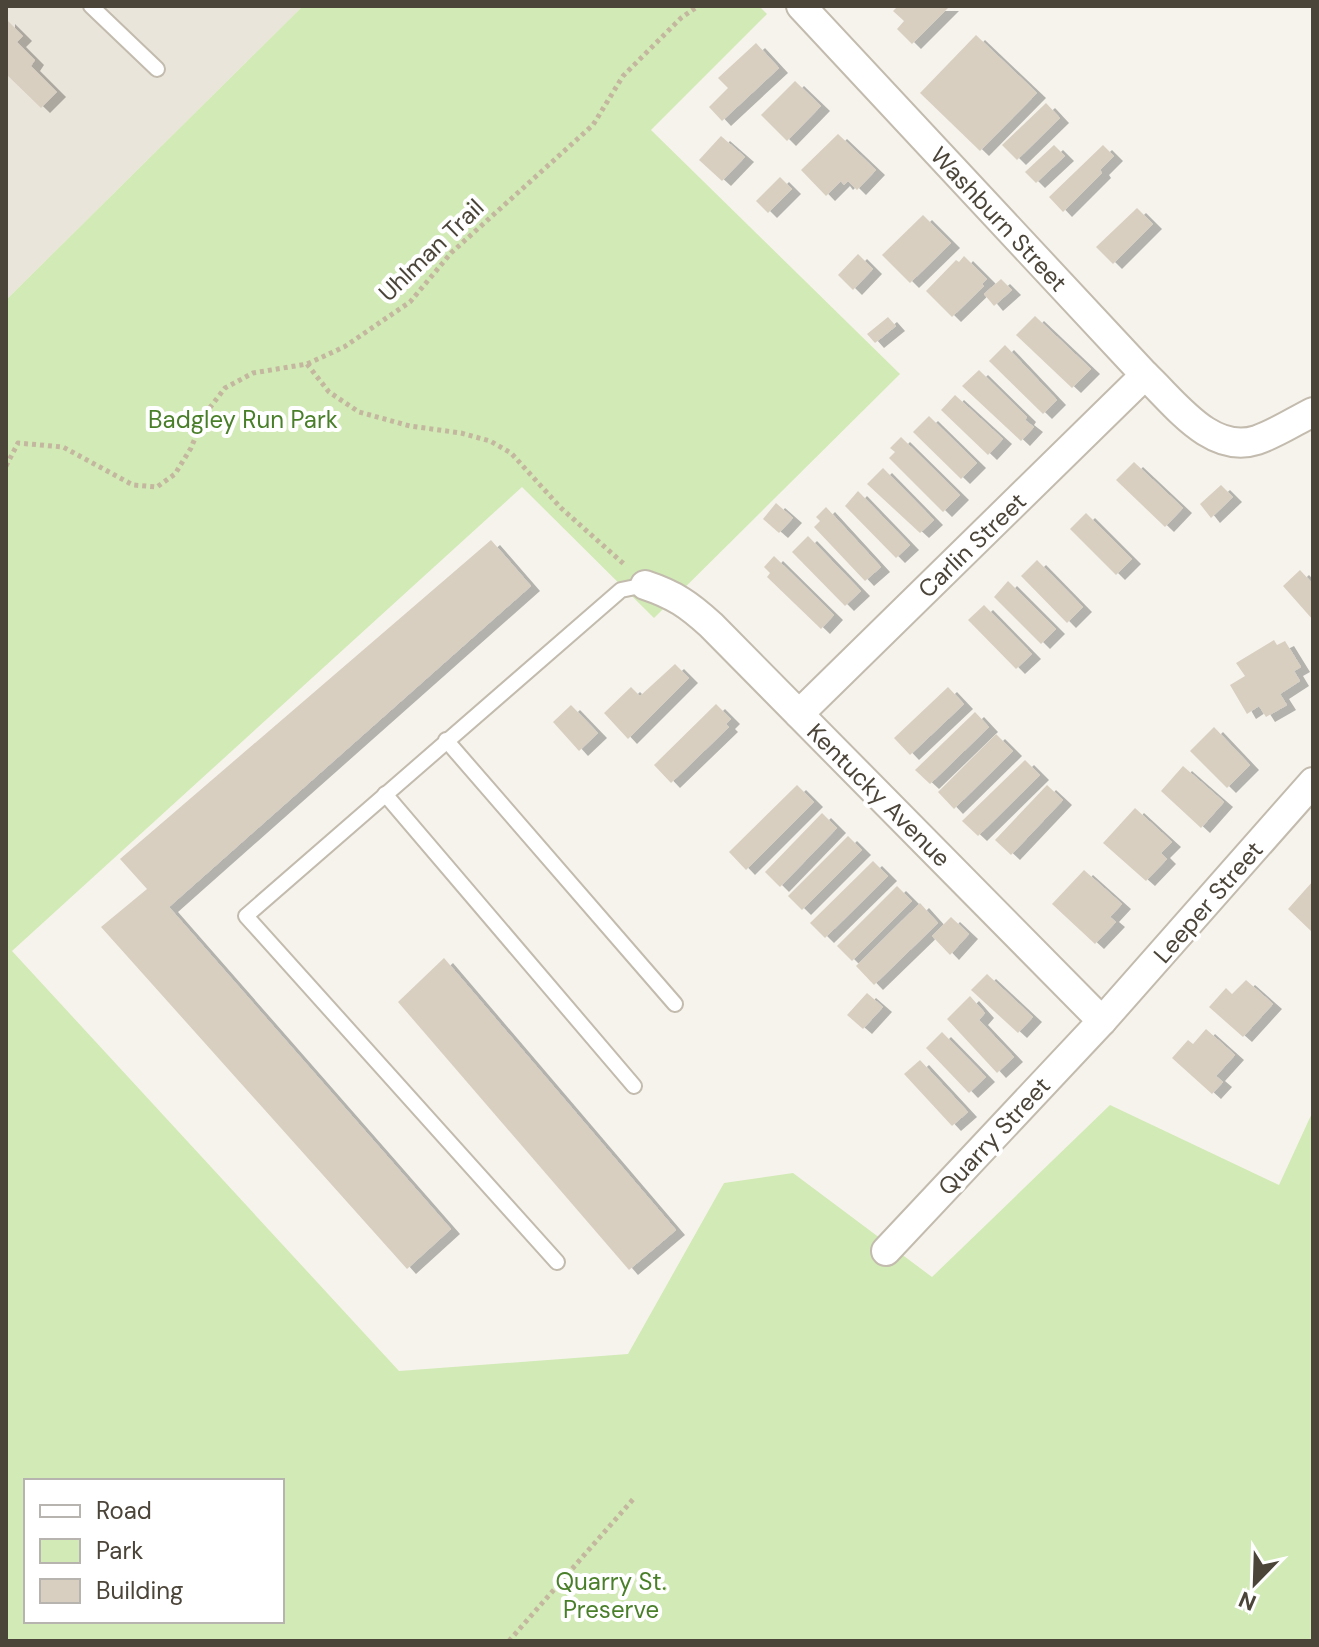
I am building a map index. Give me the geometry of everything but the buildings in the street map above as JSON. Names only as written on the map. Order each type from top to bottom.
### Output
[{"type":"street","name":"Washburn Street","points":[[801,6],[1145,375],[1200,428],[1215,438],[1233,443],[1255,441],[1313,412]]},
{"type":"street","name":"Carlin Street","points":[[799,714],[1145,375]]},
{"type":"street","name":"Kentucky Avenue","points":[[645,585],[671,594],[689,605],[1102,1021]]},
{"type":"street","name":"Leeper Street","points":[[1102,1021],[1313,782]]},
{"type":"street","name":"Quarry Street","points":[[886,1251],[1102,1021]]},
{"type":"lane","points":[[91,6],[157,69]]},
{"type":"lane","points":[[557,1262],[246,916],[621,590],[645,585]]},
{"type":"lane","points":[[446,740],[675,1004]]},
{"type":"lane","points":[[385,794],[634,1086]]},
{"type":"path","name":"Uhlman Trail","points":[[6,466],[18,443],[63,447],[133,485],[157,487],[175,474],[191,448],[205,414],[225,388],[253,373],[307,364],[344,347],[410,302],[451,253],[593,125],[623,76],[681,18],[698,6]]},
{"type":"path","points":[[307,364],[329,392],[359,412],[410,426],[461,433],[490,441],[511,453],[531,471],[561,508],[645,585]]},
{"type":"path","points":[[509,1641],[635,1497]]},
{"type":"shaded area","points":[[6,6],[303,6],[6,300]]},
{"type":"green space","points":[[303,6],[759,6],[767,14],[651,130],[900,374],[654,618],[522,487],[12,951],[399,1371],[628,1354],[724,1183],[793,1173],[932,1277],[1110,1105],[1279,1185],[1313,1111],[1313,1641],[6,1641],[6,300]]},
{"type":"park label","name":"Badgley Run Park","points":[[243,419]]},
{"type":"park label","name":"Quarry St. Preserve","points":[[611,1595]]}]
